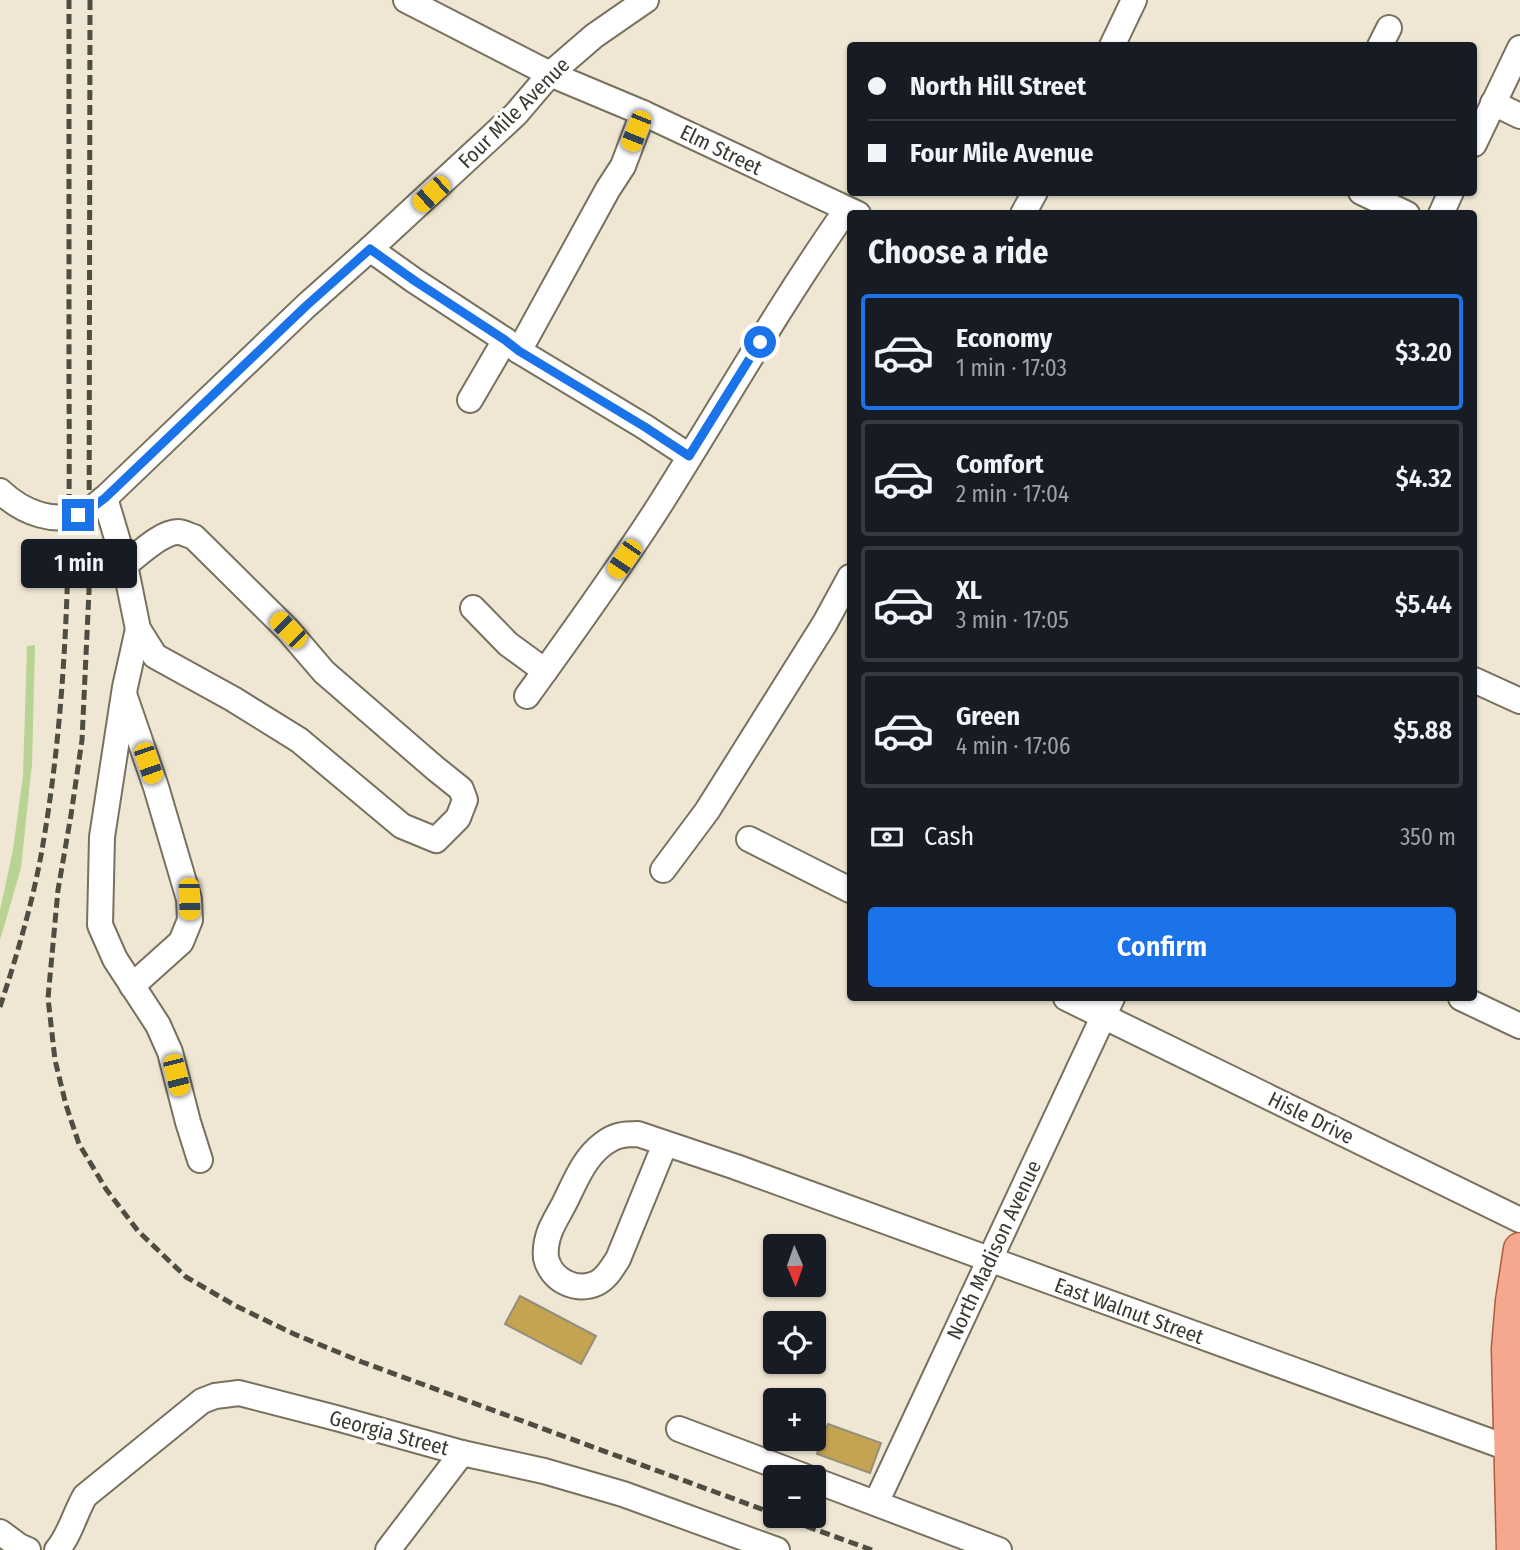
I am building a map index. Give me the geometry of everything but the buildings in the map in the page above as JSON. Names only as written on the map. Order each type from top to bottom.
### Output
[{"type":"main road","points":[[1513,1550],[1515,1449],[1507,1349],[1511,1301],[1520,1249]]},
{"type":"street","name":"Elm Street","points":[[406,0],[550,74],[643,113],[850,210]]},
{"type":"street","name":"Four Mile Avenue","points":[[0,491],[22,508],[51,517],[70,516],[89,510],[105,498],[306,306],[516,114],[550,74],[594,36],[646,0]]},
{"type":"street","points":[[1114,42],[1134,0]]},
{"type":"street","points":[[1477,138],[1520,48]]},
{"type":"street","points":[[1493,103],[1520,116]]},
{"type":"street","points":[[471,400],[512,345],[623,166],[643,113]]},
{"type":"street","points":[[1369,196],[1399,210]]},
{"type":"street","points":[[527,696],[611,578],[740,374],[847,218]]},
{"type":"street","points":[[370,249],[512,345],[689,456]]},
{"type":"street","points":[[105,498],[125,565],[138,629],[155,656],[233,699],[299,740],[402,826],[436,840],[458,818],[466,800],[461,789],[324,672],[288,630],[194,537],[178,532],[165,536],[153,542],[125,565]]},
{"type":"street","points":[[663,870],[707,811],[825,623],[847,582]]},
{"type":"street","points":[[472,608],[508,644],[545,671]]},
{"type":"street","points":[[138,629],[124,693],[102,837],[100,925],[115,959],[158,1025],[170,1052],[201,1160]]},
{"type":"street","points":[[1477,681],[1518,695]]},
{"type":"street","points":[[124,693],[156,787],[189,899],[190,920],[181,942],[132,986]]},
{"type":"street","points":[[750,839],[847,888]]},
{"type":"street","name":"Hisle Drive","points":[[1080,1001],[1107,1007],[1520,1220]]},
{"type":"street","points":[[1467,1001],[1520,1026]]},
{"type":"street","name":"North Madison Avenue","points":[[876,1503],[1107,1007]]},
{"type":"street","name":"East Walnut Street","points":[[665,1144],[618,1259],[608,1274],[597,1283],[585,1286],[570,1285],[558,1278],[547,1259],[546,1246],[550,1231],[589,1157],[614,1137],[638,1134],[1515,1449]]},
{"type":"street","name":"Georgia Street","points":[[57,1550],[64,1543],[85,1496],[202,1401],[215,1395],[239,1393],[565,1477],[623,1494],[777,1550]]},
{"type":"street","points":[[679,1429],[774,1465]]},
{"type":"street","points":[[388,1550],[462,1452]]},
{"type":"street","points":[[826,1484],[999,1550]]},
{"type":"street","points":[[0,1532],[28,1550]]},
{"type":"green space","points":[[35,645],[32,764],[21,868],[0,940],[0,910],[13,850],[23,776],[27,646]]},
{"type":"railway","points":[[0,1007],[36,881],[52,782],[63,669],[69,499],[69,0]]},
{"type":"railway","points":[[90,0],[89,591],[82,740],[58,890],[48,998],[55,1060],[79,1144],[106,1189],[138,1231],[186,1277],[236,1306],[362,1362],[763,1510]]},
{"type":"railway","points":[[811,1528],[872,1550]]},
{"type":"route","points":[[78,515],[105,498],[306,306],[370,249],[519,351],[689,456],[760,342]]}]
